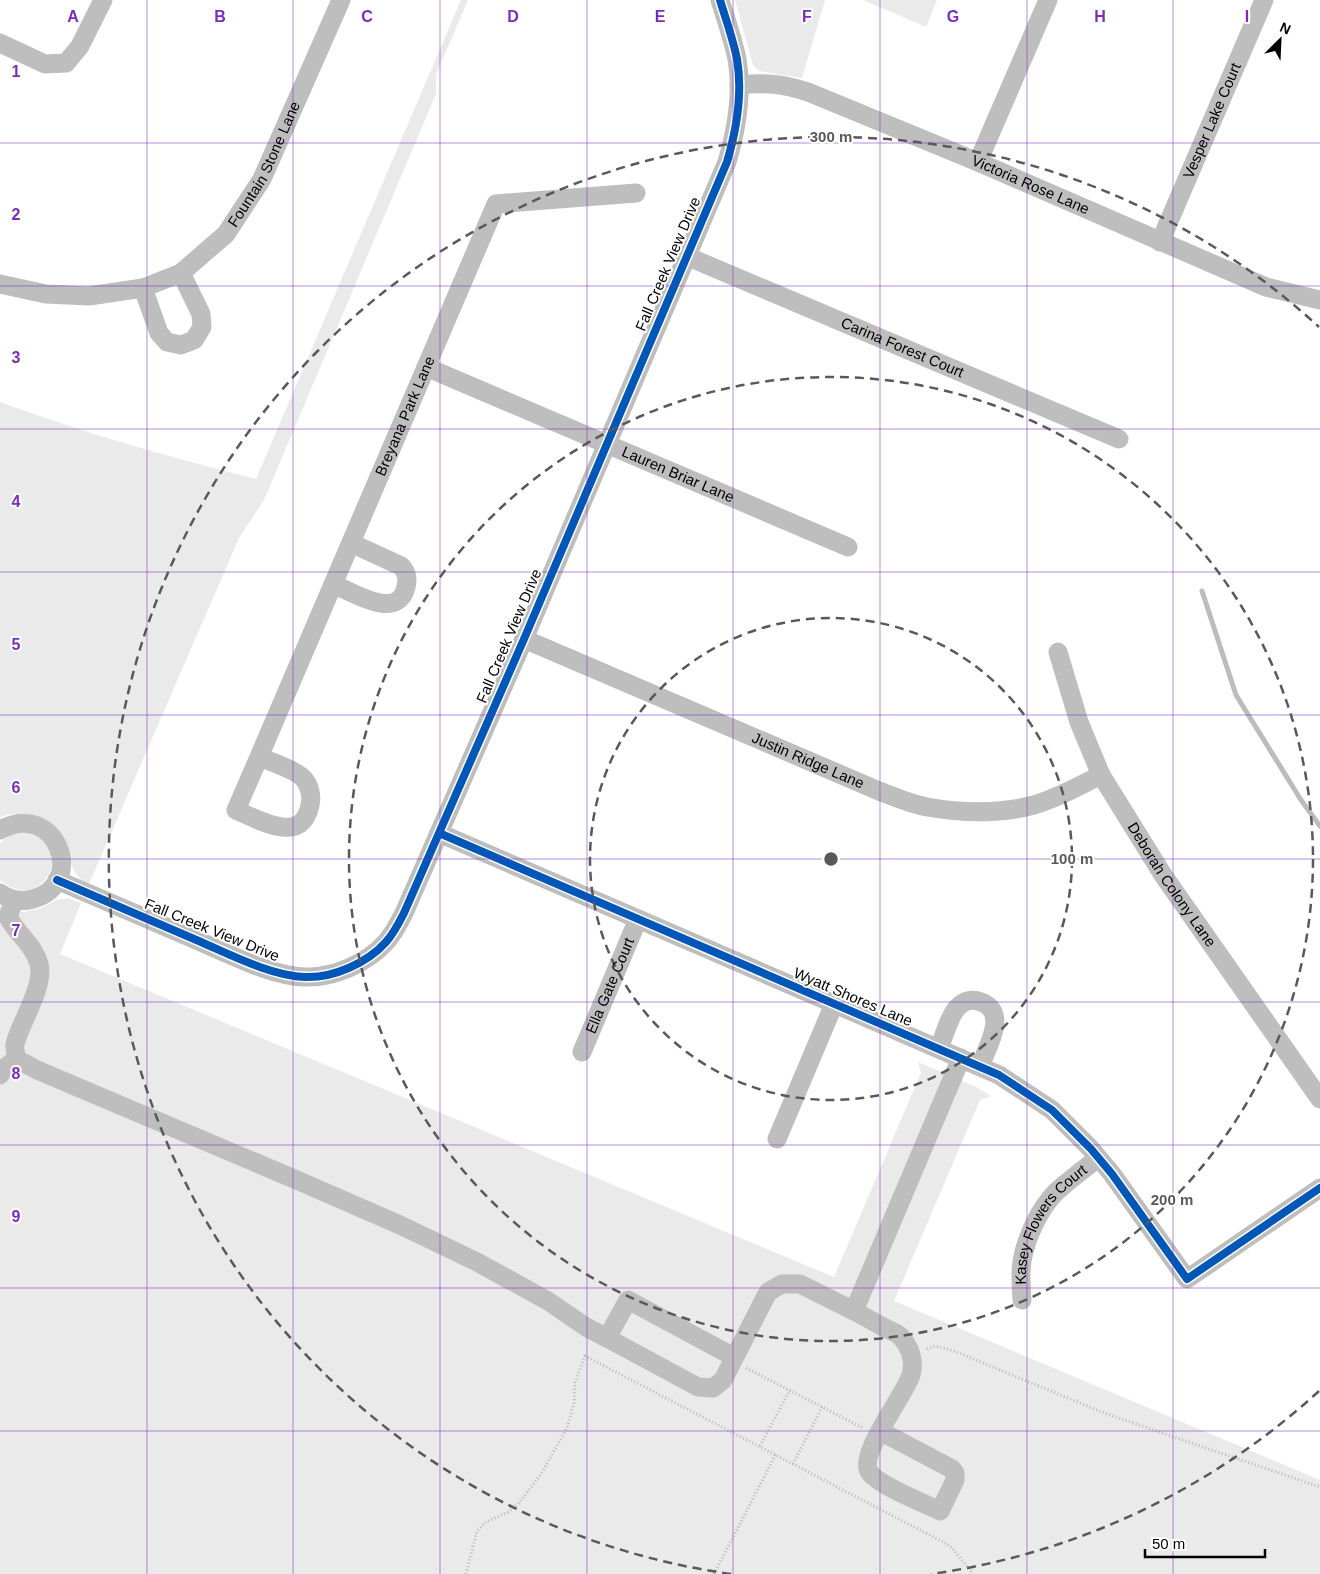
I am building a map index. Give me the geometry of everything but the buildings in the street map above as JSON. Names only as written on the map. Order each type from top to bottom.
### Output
[{"type":"street","points":[[0,43],[46,64],[66,63],[80,46],[103,0]]},
{"type":"street","name":"Fountain Stone Lane","points":[[0,284],[46,294],[89,296],[143,288],[181,273],[226,234],[262,179],[341,0]]},
{"type":"street","name":"Fall Creek View Drive","points":[[58,880],[250,963],[297,976],[323,976],[342,970],[361,962],[376,952],[387,940],[404,913],[524,639],[727,162],[736,126],[740,85],[735,53],[720,0]]},
{"type":"street","points":[[978,162],[1048,0]]},
{"type":"street","name":"Vesper Lake Court","points":[[1160,242],[1264,0]]},
{"type":"street","name":"Victoria Rose Lane","points":[[740,85],[770,83],[793,87],[978,162],[1266,287],[1320,300]]},
{"type":"street","name":"Breyana Park Lane","points":[[259,757],[496,204],[636,193]]},
{"type":"street","name":"Carina Forest Court","points":[[686,256],[1119,438]]},
{"type":"street","points":[[143,288],[159,333],[167,342],[181,346],[194,340],[202,327],[201,314],[181,273]]},
{"type":"street","name":"Lauren Briar Lane","points":[[426,366],[848,547]]},
{"type":"street","points":[[333,584],[386,605],[400,600],[406,590],[407,576],[401,566],[351,543]]},
{"type":"street","name":"Justin Ridge Lane","points":[[524,639],[879,791],[926,807],[985,812],[1019,808],[1058,797],[1101,775]]},
{"type":"street","name":"Deborah Colony Lane","points":[[1058,652],[1079,722],[1101,775],[1163,875],[1320,1099]]},
{"type":"street","points":[[0,830],[12,824],[25,823],[38,826],[49,832],[57,843],[62,855],[62,868],[58,880],[50,890],[39,897],[27,900],[7,896],[8,917],[13,927],[35,951],[40,967],[38,987],[15,1046],[17,1059]]},
{"type":"street","name":"Wyatt Shores Lane","points":[[439,833],[1000,1075],[1052,1110],[1098,1158],[1112,1174],[1187,1279],[1320,1188]]},
{"type":"street","name":"Ella Gate Court","points":[[582,1052],[638,919]]},
{"type":"street","points":[[939,1048],[958,1006],[966,1001],[973,1000],[986,1004],[994,1016],[996,1024],[980,1066]]},
{"type":"street","points":[[777,1139],[834,1004]]},
{"type":"street","points":[[854,1310],[961,1058]]},
{"type":"street","points":[[0,1075],[3,1069],[17,1059]]},
{"type":"street","points":[[17,1059],[37,1070],[400,1225],[493,1271],[548,1301],[586,1327],[698,1387],[713,1388],[723,1380],[768,1292],[782,1284],[800,1284],[854,1310],[900,1336],[912,1354],[911,1374],[879,1434],[866,1465],[870,1474],[881,1483],[940,1511],[956,1477],[952,1469],[879,1434]]},
{"type":"street","name":"Kasey Flowers Court","points":[[1022,1300],[1020,1275],[1022,1262],[1031,1231],[1039,1216],[1055,1193],[1098,1158]]},
{"type":"street","points":[[607,1338],[628,1300],[733,1359]]},
{"type":"path","points":[[912,1354],[934,1346],[954,1351],[1104,1412],[1320,1487]]},
{"type":"path","points":[[466,1574],[477,1531],[486,1522],[508,1512],[518,1504],[540,1474],[567,1428],[574,1403],[575,1382],[585,1356],[947,1544],[973,1574]]},
{"type":"path","points":[[733,1359],[822,1407],[879,1434]]},
{"type":"path","points":[[760,1446],[790,1390]]},
{"type":"path","points":[[793,1464],[822,1407]]},
{"type":"path","points":[[714,1574],[776,1454]]},
{"type":"shaded area","points":[[461,0],[468,0],[436,75],[436,94],[264,500],[239,538],[89,884],[82,880],[74,871],[66,842],[55,826],[47,820],[29,814],[0,817],[0,402],[127,444],[256,479]]},
{"type":"shaded area","points":[[735,0],[825,0],[802,78],[759,71],[753,65]]},
{"type":"shaded area","points":[[863,0],[937,0],[926,27]]},
{"type":"shaded area","points":[[25,832],[41,839],[50,850],[52,862],[48,874],[41,884],[30,890],[16,889],[0,880],[0,843],[11,835]]},
{"type":"shaded area","points":[[68,898],[81,903],[60,954],[834,1277],[921,1073],[918,1062],[978,1088],[991,1096],[980,1100],[894,1301],[1320,1480],[1320,1574],[0,1574],[0,906],[24,912],[41,908],[56,900]]},
{"type":"waterway","points":[[1202,591],[1236,695],[1301,800],[1320,826]]},
{"type":"cycle path","points":[[57,880],[238,959],[292,976],[316,977],[349,968],[360,963],[378,950],[389,939],[404,913],[524,639],[727,162],[738,111],[739,72],[720,0]]},
{"type":"cycle path","points":[[439,833],[999,1075],[1052,1110],[1091,1149],[1112,1174],[1187,1279],[1320,1188]]}]
